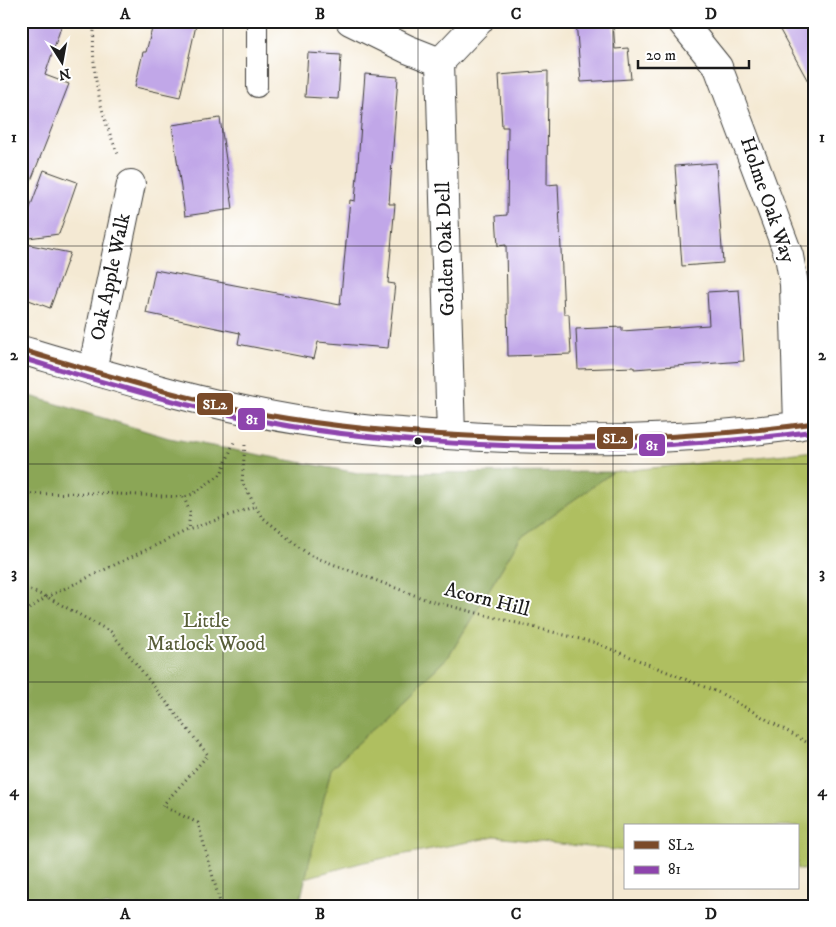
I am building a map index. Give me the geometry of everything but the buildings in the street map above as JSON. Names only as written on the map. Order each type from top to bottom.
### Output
[{"type":"street","points":[[350,21],[440,62],[479,21]]},
{"type":"street","name":"Holme Oak Way","points":[[681,21],[718,67],[789,256],[794,284],[806,424]]},
{"type":"street","name":"Golden Oak Dell","points":[[440,62],[451,435]]},
{"type":"street","name":"Oak Apple Walk","points":[[92,371],[131,184]]},
{"type":"street","points":[[21,350],[180,395],[313,422],[381,430],[451,435],[598,440],[719,434],[806,424]]},
{"type":"lane","points":[[256,87],[257,21]]},
{"type":"path","points":[[95,21],[92,41],[98,94],[114,146],[131,184]]},
{"type":"path","name":"Acorn Hill","points":[[248,410],[242,482],[261,516],[309,555],[430,601],[596,643],[722,694],[815,747]]},
{"type":"path","points":[[21,494],[94,493],[184,497],[193,494],[221,474]]},
{"type":"path","points":[[184,497],[190,513],[188,530]]},
{"type":"path","points":[[21,614],[47,597],[188,530],[256,506]]},
{"type":"path","points":[[21,587],[47,597],[111,632],[208,755],[162,806],[198,823],[221,906]]},
{"type":"green space","name":"Little Matlock Wood","points":[[21,393],[169,438],[358,473],[613,472],[520,538],[449,656],[331,769],[299,906],[21,906]]},
{"type":"green space","points":[[815,451],[815,871],[798,869],[798,824],[624,824],[624,851],[494,837],[364,862],[305,878],[331,769],[449,656],[520,538],[613,472]]},
{"type":"transit line","name":"SL2","points":[[21,350],[144,386],[236,409],[317,423],[393,431],[511,438],[598,439],[729,433],[815,423]]},
{"type":"transit line","name":"81","points":[[21,358],[144,393],[236,416],[292,427],[393,439],[511,446],[598,447],[729,441],[815,431]]}]
